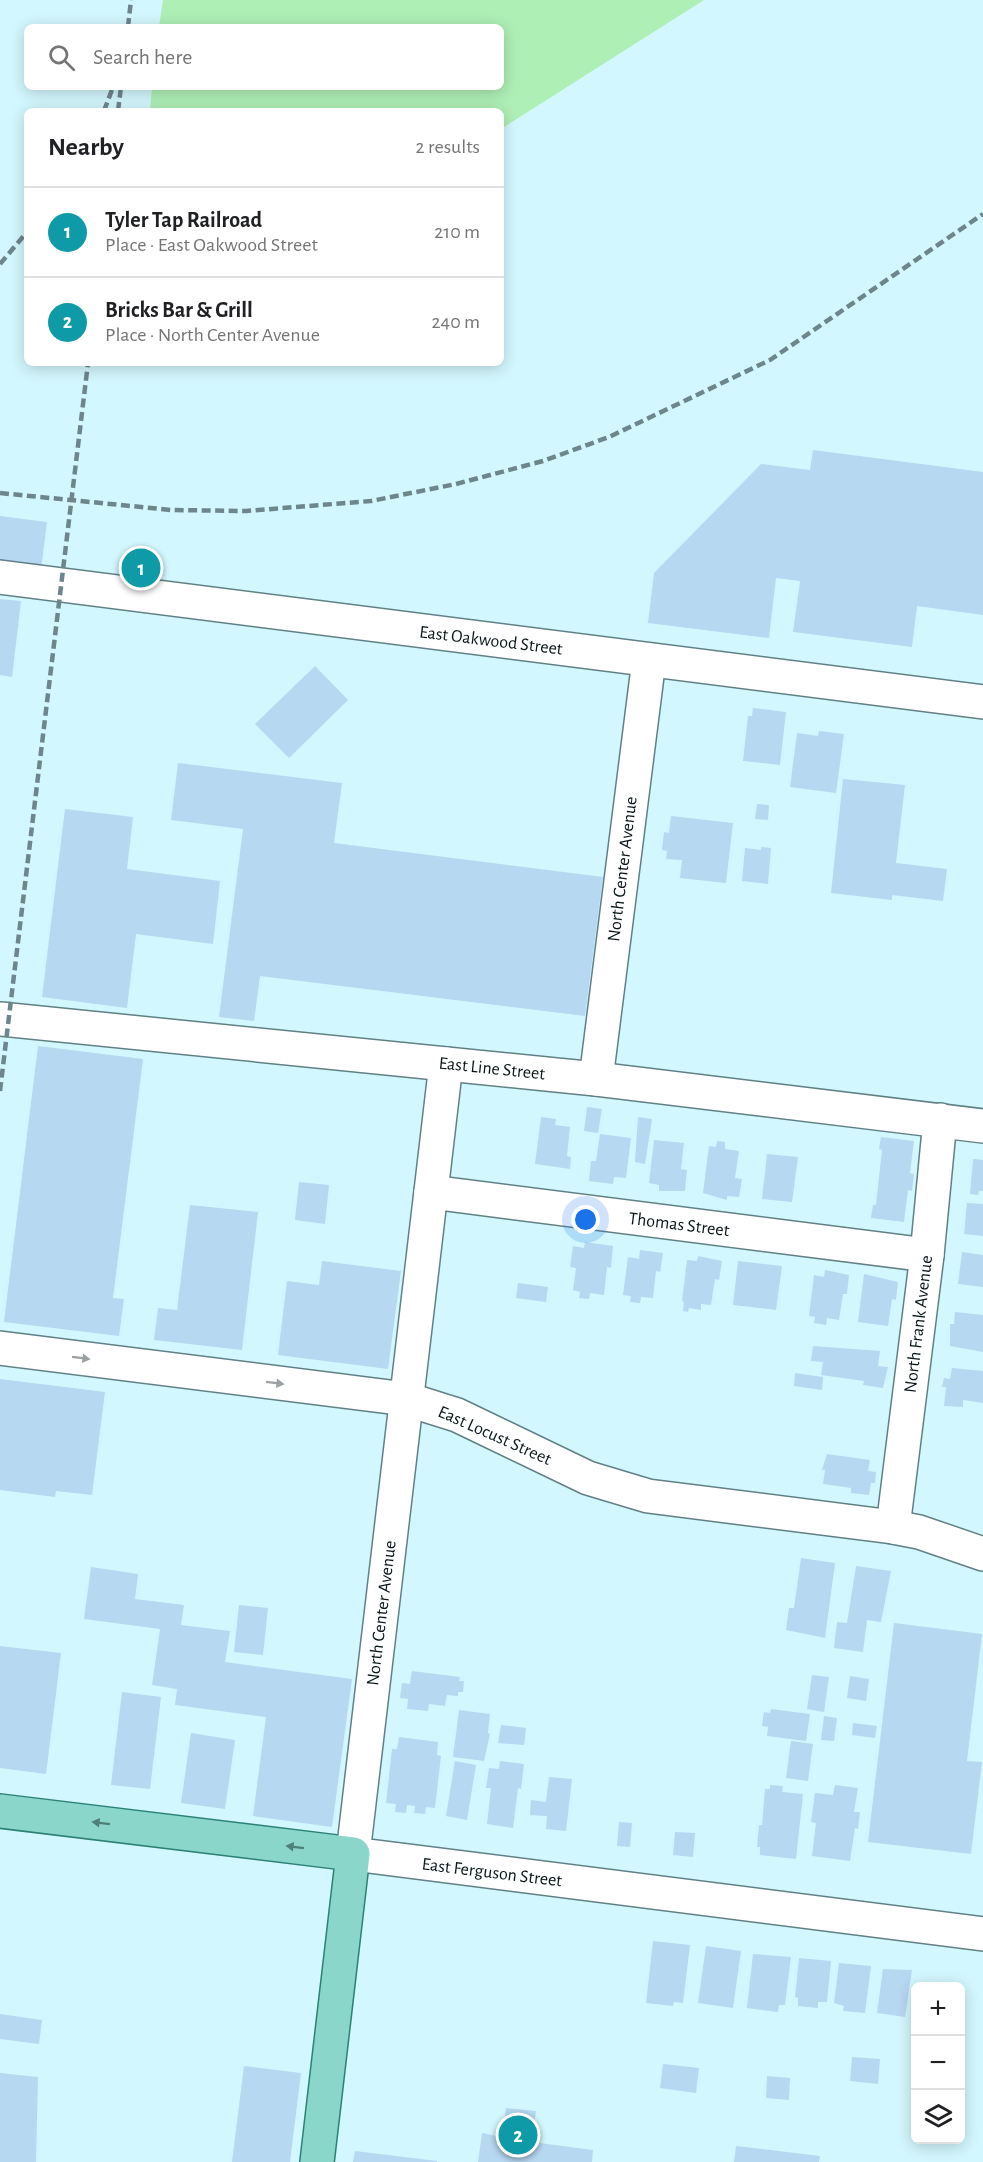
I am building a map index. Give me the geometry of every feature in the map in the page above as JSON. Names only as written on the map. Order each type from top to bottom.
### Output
[{"type":"main road","name":"East Ferguson Street","points":[[0,1811],[353,1854]]},
{"type":"main road","name":"North Center Avenue","points":[[317,2162],[353,1854]]},
{"type":"street","name":"East Oakwood Street","points":[[0,577],[983,702]]},
{"type":"street","name":"North Center Avenue","points":[[596,1078],[649,660]]},
{"type":"street","name":"East Line Street","points":[[0,1019],[596,1078],[983,1126]]},
{"type":"street","name":"North Center Avenue","points":[[353,1854],[446,1064]]},
{"type":"street","name":"North Frank Avenue","points":[[893,1527],[927,1255],[940,1120]]},
{"type":"street","name":"Thomas Street","points":[[431,1192],[927,1255]]},
{"type":"street","name":"East Locust Street","points":[[0,1348],[406,1399],[457,1415],[616,1488],[648,1496],[893,1527],[919,1532],[983,1554]]},
{"type":"street","name":"East Ferguson Street","points":[[353,1854],[983,1934]]},
{"type":"green space","points":[[163,0],[704,0],[504,127],[504,108],[150,108],[152,90],[504,90],[504,24],[159,24]]},
{"type":"building","points":[[813,450],[983,472],[983,615],[917,606],[912,647],[793,632],[800,581],[776,578],[769,638],[648,623],[654,573],[761,464],[810,470]]},
{"type":"building","points":[[0,516],[47,522],[41,570],[0,565]]},
{"type":"building","points":[[0,599],[21,601],[12,677],[0,675]]},
{"type":"building","points":[[315,666],[348,700],[289,758],[255,724]]},
{"type":"building","points":[[753,708],[786,712],[780,765],[743,761],[748,716],[752,716]]},
{"type":"building","points":[[819,731],[844,734],[836,793],[790,787],[797,733],[818,736]]},
{"type":"building","points":[[178,763],[342,783],[334,843],[603,877],[585,1016],[260,976],[254,1021],[219,1017],[243,829],[171,820]]},
{"type":"building","points":[[843,779],[905,785],[896,863],[947,869],[943,901],[892,895],[892,900],[831,893]]},
{"type":"building","points":[[757,804],[769,805],[768,820],[755,819]]},
{"type":"building","points":[[65,809],[133,817],[127,869],[220,881],[213,944],[136,934],[127,1008],[42,997]]},
{"type":"building","points":[[671,816],[733,823],[726,883],[680,878],[682,860],[666,859],[667,851],[662,850],[664,832],[669,833]]},
{"type":"building","points":[[761,847],[771,848],[768,884],[742,881],[745,848],[761,850]]},
{"type":"building","points":[[38,1046],[143,1059],[113,1298],[124,1299],[119,1336],[4,1322]]},
{"type":"building","points":[[587,1107],[602,1109],[598,1133],[584,1131]]},
{"type":"building","points":[[541,1117],[556,1119],[555,1125],[570,1127],[567,1156],[571,1157],[570,1169],[535,1164]]},
{"type":"building","points":[[638,1117],[652,1119],[645,1164],[635,1162]]},
{"type":"building","points":[[600,1134],[631,1138],[626,1178],[614,1177],[613,1184],[589,1181],[591,1161],[596,1161]]},
{"type":"building","points":[[881,1137],[914,1141],[910,1173],[914,1174],[912,1191],[908,1190],[904,1222],[871,1218],[873,1205],[876,1205],[882,1150],[879,1149]]},
{"type":"building","points":[[654,1140],[684,1143],[681,1169],[687,1170],[685,1191],[659,1191],[659,1185],[649,1183]]},
{"type":"building","points":[[717,1141],[725,1142],[725,1149],[739,1151],[735,1178],[742,1179],[739,1197],[727,1196],[727,1200],[703,1193],[709,1146],[716,1147]]},
{"type":"building","points":[[767,1154],[798,1157],[792,1202],[762,1199]]},
{"type":"building","points":[[973,1159],[983,1160],[983,1191],[979,1191],[978,1195],[970,1194]]},
{"type":"building","points":[[299,1182],[329,1185],[325,1224],[295,1220]]},
{"type":"building","points":[[967,1203],[983,1204],[983,1236],[964,1234]]},
{"type":"building","points":[[190,1205],[258,1212],[242,1350],[154,1340],[158,1308],[177,1310]]},
{"type":"building","points":[[585,1242],[613,1246],[611,1268],[607,1267],[604,1295],[590,1293],[589,1299],[579,1298],[580,1292],[573,1290],[576,1268],[570,1267],[573,1246],[584,1248]]},
{"type":"building","points":[[640,1250],[663,1253],[660,1272],[656,1271],[653,1298],[641,1297],[640,1303],[630,1302],[631,1296],[623,1295],[628,1257],[639,1259]]},
{"type":"building","points":[[962,1252],[983,1255],[983,1287],[958,1284]]},
{"type":"building","points":[[698,1256],[722,1261],[719,1280],[715,1279],[711,1305],[701,1304],[701,1310],[689,1308],[688,1312],[683,1311],[687,1260],[697,1261]]},
{"type":"building","points":[[322,1261],[401,1271],[388,1369],[278,1355],[287,1281],[319,1285]]},
{"type":"building","points":[[738,1261],[782,1266],[776,1310],[733,1305]]},
{"type":"building","points":[[825,1270],[849,1275],[847,1294],[843,1294],[839,1320],[827,1318],[826,1325],[814,1323],[815,1317],[809,1316],[814,1275],[824,1277]]},
{"type":"building","points":[[864,1274],[898,1282],[896,1300],[892,1299],[888,1326],[858,1322]]},
{"type":"building","points":[[518,1283],[548,1287],[546,1302],[516,1298]]},
{"type":"building","points":[[955,1312],[983,1315],[983,1352],[950,1346],[950,1324],[954,1324]]},
{"type":"building","points":[[813,1346],[880,1351],[878,1366],[888,1367],[883,1388],[863,1385],[864,1381],[821,1375],[823,1362],[811,1361]]},
{"type":"building","points":[[952,1368],[983,1371],[983,1403],[963,1400],[963,1407],[944,1406],[946,1387],[942,1387],[944,1378],[950,1379]]},
{"type":"building","points":[[795,1373],[823,1377],[822,1390],[794,1386]]},
{"type":"building","points":[[0,1379],[105,1392],[92,1495],[56,1491],[55,1497],[0,1490]]},
{"type":"building","points":[[827,1454],[870,1460],[868,1471],[876,1472],[875,1483],[871,1483],[869,1495],[851,1493],[851,1488],[823,1484],[825,1470],[822,1470]]},
{"type":"building","points":[[801,1558],[835,1563],[825,1638],[786,1630],[789,1608],[794,1608]]},
{"type":"building","points":[[856,1566],[891,1571],[881,1622],[867,1620],[863,1652],[834,1648],[837,1622],[847,1623]]},
{"type":"building","points":[[91,1567],[138,1574],[135,1599],[184,1605],[181,1625],[230,1631],[225,1662],[352,1679],[332,1827],[253,1816],[266,1717],[175,1705],[177,1689],[152,1685],[160,1629],[84,1619]]},
{"type":"building","points":[[239,1605],[268,1608],[263,1655],[234,1652]]},
{"type":"building","points":[[894,1623],[982,1634],[967,1761],[982,1762],[971,1854],[868,1842]]},
{"type":"building","points":[[0,1646],[61,1653],[46,1774],[0,1768]]},
{"type":"building","points":[[412,1671],[460,1677],[459,1681],[464,1681],[463,1692],[458,1692],[458,1696],[447,1695],[445,1706],[429,1704],[428,1711],[407,1709],[408,1699],[400,1698],[402,1683],[410,1684]]},
{"type":"building","points":[[812,1675],[829,1677],[824,1712],[807,1709]]},
{"type":"building","points":[[850,1676],[869,1679],[866,1701],[847,1698]]},
{"type":"building","points":[[122,1692],[161,1697],[150,1789],[111,1785]]},
{"type":"building","points":[[771,1709],[810,1714],[806,1741],[767,1736],[768,1727],[762,1726],[764,1712],[770,1713]]},
{"type":"building","points":[[459,1710],[490,1714],[488,1733],[490,1734],[484,1761],[453,1757]]},
{"type":"building","points":[[824,1716],[837,1718],[834,1741],[821,1740]]},
{"type":"building","points":[[853,1723],[877,1726],[875,1738],[852,1735]]},
{"type":"building","points":[[501,1725],[526,1728],[524,1745],[498,1743]]},
{"type":"building","points":[[191,1733],[235,1740],[225,1809],[181,1803]]},
{"type":"building","points":[[399,1737],[438,1742],[437,1755],[441,1756],[435,1808],[426,1807],[425,1814],[414,1813],[415,1806],[407,1805],[406,1813],[395,1812],[396,1804],[386,1803],[392,1749],[397,1749]]},
{"type":"building","points":[[791,1741],[813,1744],[808,1781],[786,1778]]},
{"type":"building","points":[[455,1761],[476,1765],[467,1820],[446,1816]]},
{"type":"building","points":[[500,1761],[524,1764],[521,1789],[518,1788],[513,1828],[487,1824],[491,1788],[486,1788],[489,1768],[499,1769]]},
{"type":"building","points":[[549,1777],[572,1779],[566,1831],[546,1829],[547,1816],[530,1815],[531,1800],[546,1802]]},
{"type":"building","points":[[770,1785],[783,1786],[782,1792],[803,1794],[796,1859],[760,1855],[760,1847],[757,1847],[759,1825],[762,1825],[765,1789],[770,1789]]},
{"type":"building","points":[[835,1785],[858,1788],[854,1812],[860,1812],[850,1861],[812,1856],[816,1823],[811,1822],[815,1793],[833,1795]]},
{"type":"building","points":[[619,1822],[632,1823],[630,1847],[617,1846]]},
{"type":"building","points":[[675,1832],[695,1833],[693,1857],[673,1855]]},
{"type":"building","points":[[653,1941],[690,1945],[683,2003],[674,2002],[673,2006],[646,2003]]},
{"type":"building","points":[[706,1946],[741,1951],[733,2008],[698,2003]]},
{"type":"building","points":[[753,1954],[791,1957],[785,2005],[779,2005],[778,2012],[747,2008]]},
{"type":"building","points":[[799,1958],[831,1961],[827,2002],[818,2002],[818,2008],[798,2006],[798,1998],[795,1997]]},
{"type":"building","points":[[839,1963],[871,1966],[865,2013],[843,2011],[844,2006],[834,2003]]},
{"type":"building","points":[[883,1969],[912,1970],[905,2017],[877,2013]]},
{"type":"building","points":[[0,2014],[42,2020],[39,2044],[0,2039]]},
{"type":"building","points":[[852,2057],[880,2059],[878,2084],[850,2081]]},
{"type":"building","points":[[663,2064],[699,2068],[696,2093],[660,2088]]},
{"type":"building","points":[[244,2066],[301,2073],[290,2162],[232,2162]]},
{"type":"building","points":[[0,2073],[38,2077],[36,2162],[0,2162]]},
{"type":"building","points":[[767,2076],[790,2078],[789,2100],[766,2098]]},
{"type":"building","points":[[506,2108],[536,2111],[532,2142],[593,2150],[592,2162],[478,2162],[482,2133],[502,2137]]},
{"type":"building","points":[[736,2146],[820,2156],[819,2162],[734,2162]]},
{"type":"building","points":[[355,2151],[437,2161],[437,2162],[353,2162]]},
{"type":"railway","points":[[128,24],[131,0]]},
{"type":"railway","points":[[105,108],[112,90]]},
{"type":"railway","points":[[118,108],[121,90]]},
{"type":"railway","points":[[0,493],[171,510],[246,511],[371,501],[456,484],[543,461],[609,437],[770,360],[983,214]]},
{"type":"railway","points":[[0,264],[24,236]]},
{"type":"railway","points":[[0,1091],[88,366]]},
{"type":"place","name":"Tyler Tap Railroad","points":[[141,568]]},
{"type":"place","name":"Bricks Bar & Grill","points":[[518,2135]]}]
